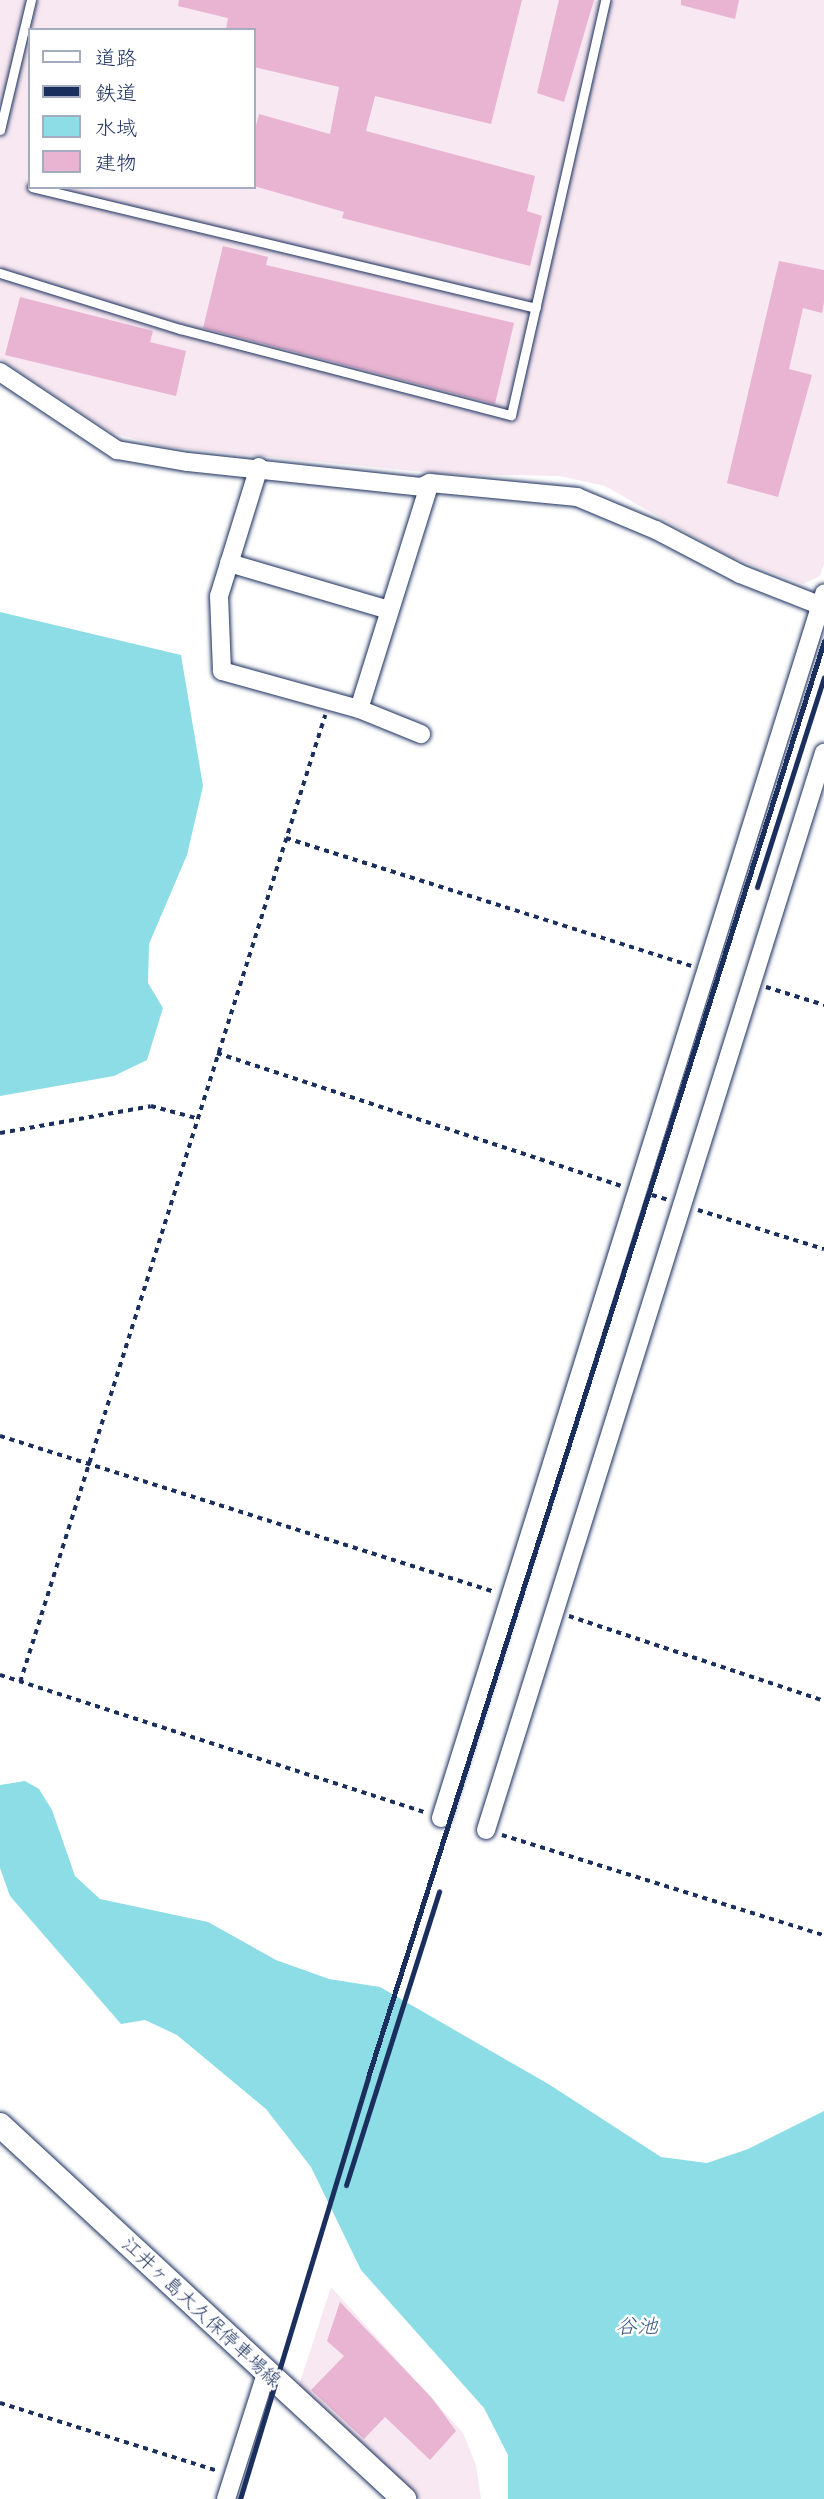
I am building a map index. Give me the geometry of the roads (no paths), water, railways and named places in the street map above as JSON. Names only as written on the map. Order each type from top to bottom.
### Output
[{"type":"main road","name":"江井ヶ島大久保停車場線","points":[[0,2125],[404,2499]]},
{"type":"street","points":[[0,372],[117,450],[421,487],[430,483],[577,497],[656,530],[740,574],[823,602],[441,1818]]},
{"type":"street","points":[[258,467],[219,596],[222,671],[329,703],[359,709],[421,734]]},
{"type":"street","points":[[359,709],[430,483]]},
{"type":"street","points":[[229,563],[389,610]]},
{"type":"street","points":[[486,1830],[824,753]]},
{"type":"street","points":[[226,2499],[266,2374]]},
{"type":"lane","points":[[0,131],[31,0]]},
{"type":"lane","points":[[0,273],[180,328],[511,415],[605,0]]},
{"type":"lane","points":[[40,189],[536,308]]},
{"type":"water","points":[[0,612],[181,655],[203,786],[187,855],[149,944],[148,983],[163,1008],[147,1060],[114,1076],[0,1096]]},
{"type":"water","name":"谷池","points":[[25,1781],[39,1789],[52,1810],[75,1876],[100,1899],[208,1922],[276,1960],[329,1979],[380,1987],[550,2085],[661,2157],[707,2163],[748,2149],[824,2111],[824,2499],[508,2499],[508,2455],[484,2408],[361,2270],[311,2167],[266,2109],[177,2035],[145,2020],[121,2024],[10,1896],[0,1868],[0,1785]]},
{"type":"railway","points":[[240,2499],[368,2077],[824,641]]},
{"type":"railway","points":[[757,887],[824,677]]},
{"type":"railway","points":[[346,2185],[439,1891]]}]
